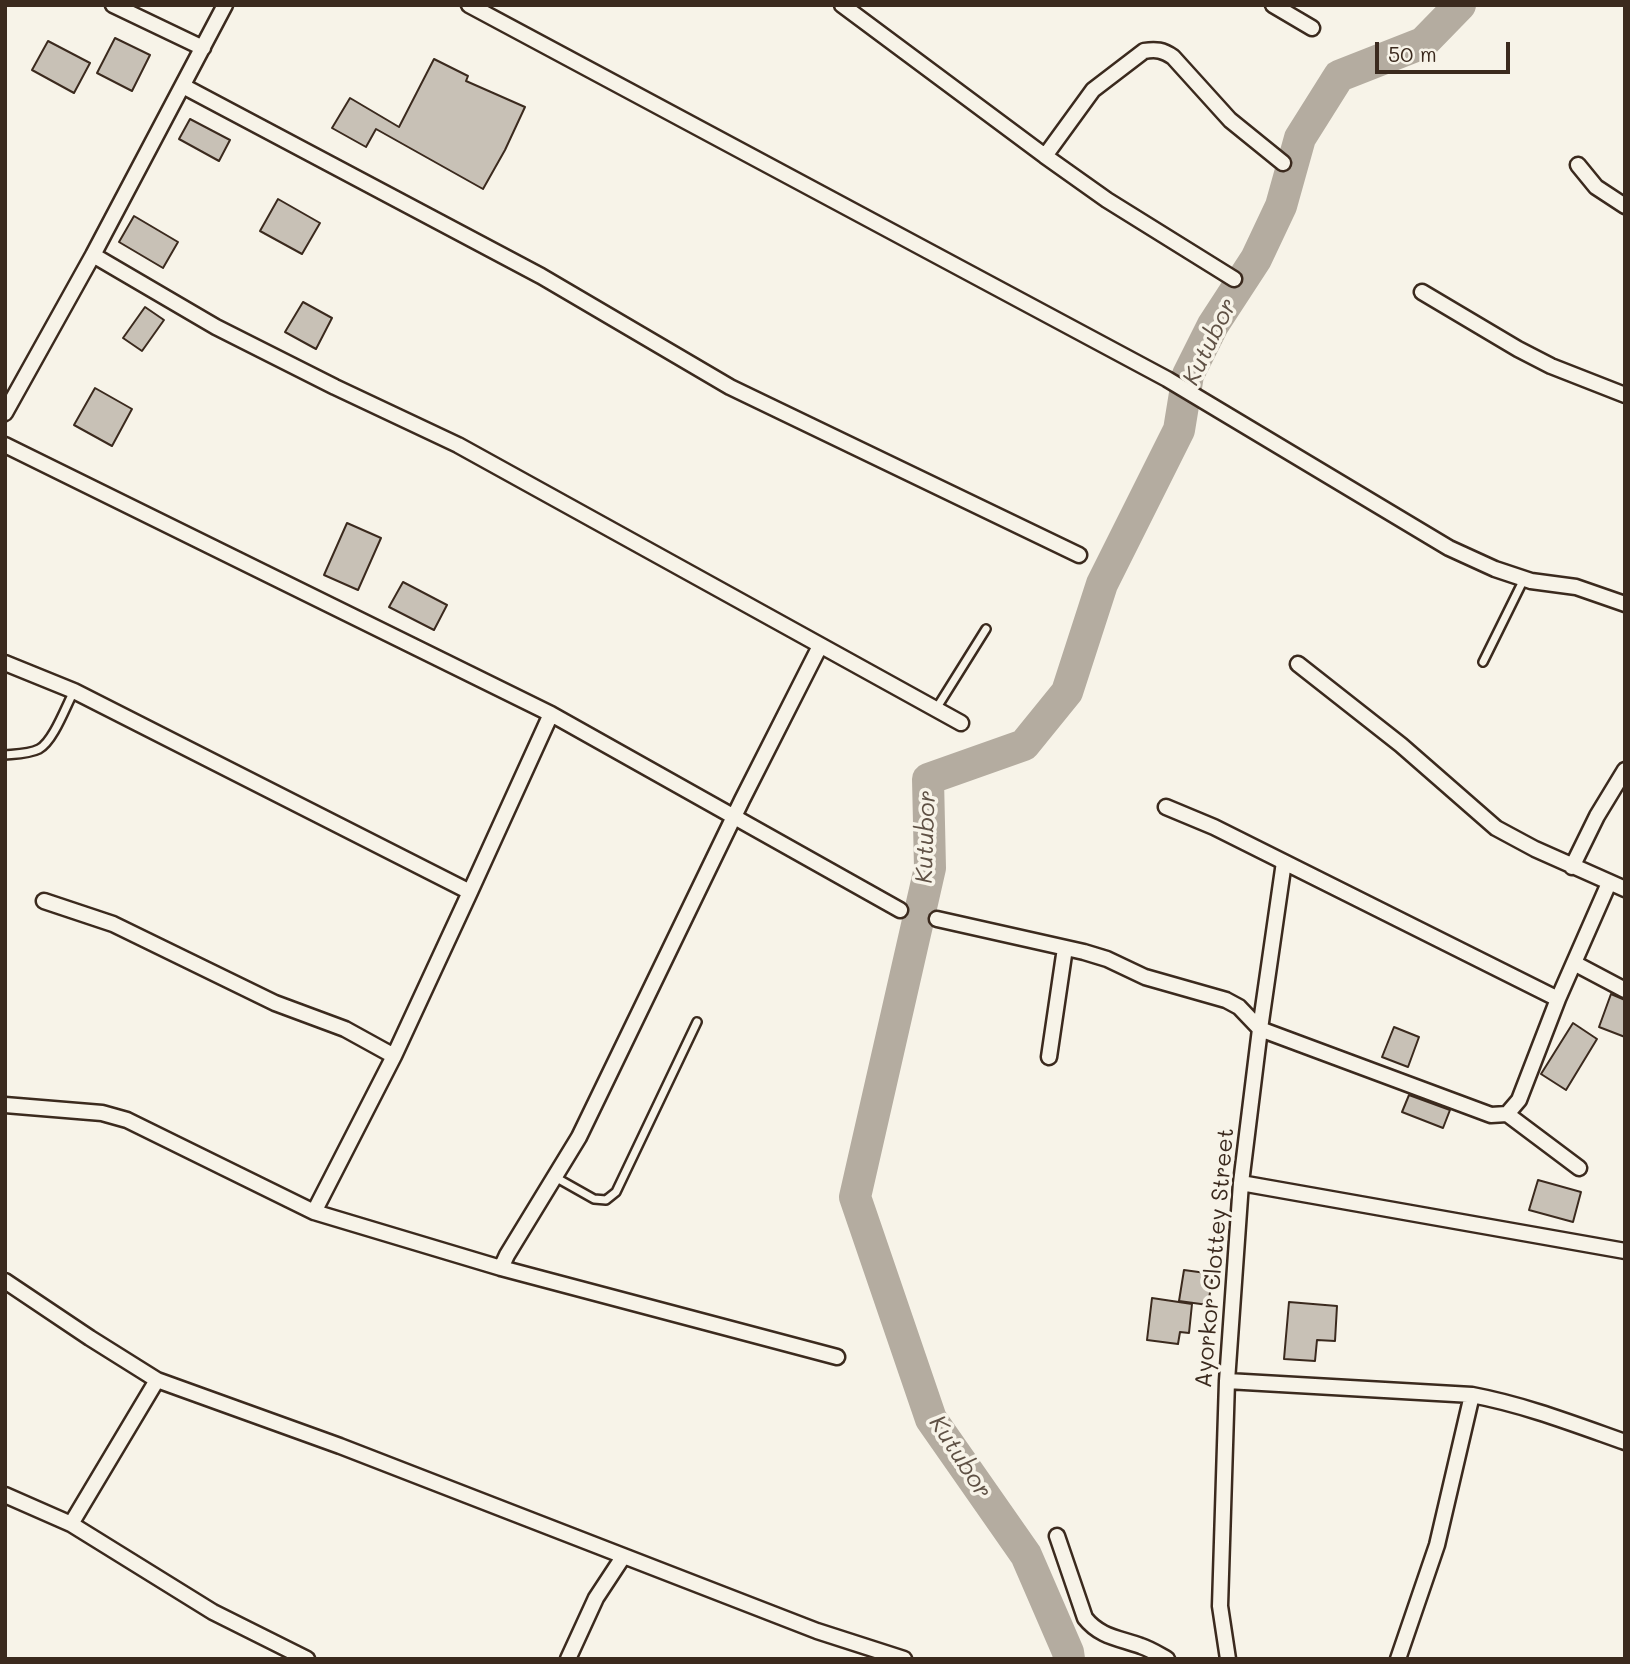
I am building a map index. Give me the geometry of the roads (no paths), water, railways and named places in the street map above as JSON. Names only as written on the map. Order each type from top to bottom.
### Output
[{"type":"street","points":[[113,5],[202,48]]},
{"type":"street","points":[[5,413],[93,255],[225,5]]},
{"type":"street","points":[[469,5],[1167,379],[1449,548],[1524,579],[1576,587],[1625,604]]},
{"type":"street","points":[[842,5],[1045,156],[1122,209],[1234,279]]},
{"type":"street","points":[[1273,5],[1312,27]]},
{"type":"street","points":[[1045,156],[1093,90],[1144,51],[1154,50],[1165,51],[1173,57],[1230,120],[1283,163]]},
{"type":"street","points":[[183,86],[541,276],[730,387],[1079,555]]},
{"type":"street","points":[[1578,165],[1596,187],[1625,206]]},
{"type":"street","points":[[93,255],[216,327],[458,445],[961,723]]},
{"type":"street","points":[[1422,292],[1551,366],[1625,395]]},
{"type":"street","points":[[5,445],[551,715],[900,910]]},
{"type":"street","points":[[501,1268],[579,1137],[821,646]]},
{"type":"street","points":[[5,663],[74,691],[470,892]]},
{"type":"street","points":[[1298,664],[1401,745],[1496,828],[1572,867],[1625,889]]},
{"type":"street","points":[[314,1212],[394,1056],[551,715]]},
{"type":"street","points":[[1572,867],[1597,816],[1625,770]]},
{"type":"street","points":[[1166,807],[1214,827],[1558,999]]},
{"type":"street","name":"Ayorkor Clottey Street","points":[[1228,1659],[1220,1606],[1227,1381],[1241,1183],[1284,862]]},
{"type":"street","points":[[1507,1114],[1519,1100],[1558,999],[1609,883]]},
{"type":"street","points":[[44,901],[113,924],[275,1003],[345,1030],[394,1056]]},
{"type":"street","points":[[937,919],[1084,952],[1107,959],[1145,977],[1226,1000],[1239,1007],[1260,1029],[1491,1115],[1507,1114],[1579,1168]]},
{"type":"street","points":[[1049,1057],[1065,948]]},
{"type":"street","points":[[1574,963],[1625,990]]},
{"type":"street","points":[[5,1105],[102,1113],[127,1120],[314,1212],[501,1268],[837,1357]]},
{"type":"street","points":[[1241,1183],[1625,1251]]},
{"type":"street","points":[[5,1281],[157,1380],[340,1446],[817,1631],[904,1659]]},
{"type":"street","points":[[71,1524],[157,1380]]},
{"type":"street","points":[[1227,1381],[1472,1395],[1529,1409],[1625,1442]]},
{"type":"street","points":[[1398,1659],[1437,1545],[1472,1395]]},
{"type":"street","points":[[5,1495],[71,1524],[213,1612],[307,1659]]},
{"type":"street","points":[[1057,1536],[1085,1618],[1093,1628],[1145,1647],[1167,1659]]},
{"type":"street","points":[[568,1659],[596,1598],[623,1557]]},
{"type":"lane","points":[[1483,662],[1524,579]]},
{"type":"lane","points":[[935,709],[986,629]]},
{"type":"lane","points":[[5,755],[39,749],[48,742],[74,691]]},
{"type":"lane","points":[[555,1177],[594,1199],[606,1200],[616,1192],[697,1022]]},
{"type":"waterway","name":"Kutubor","points":[[1069,1659],[1026,1555],[931,1419],[855,1197],[930,868],[928,779],[1024,745],[1067,692],[1102,584],[1179,430],[1188,375],[1213,325],[1256,259],[1281,206],[1300,138],[1339,76],[1423,43],[1460,5]]}]
